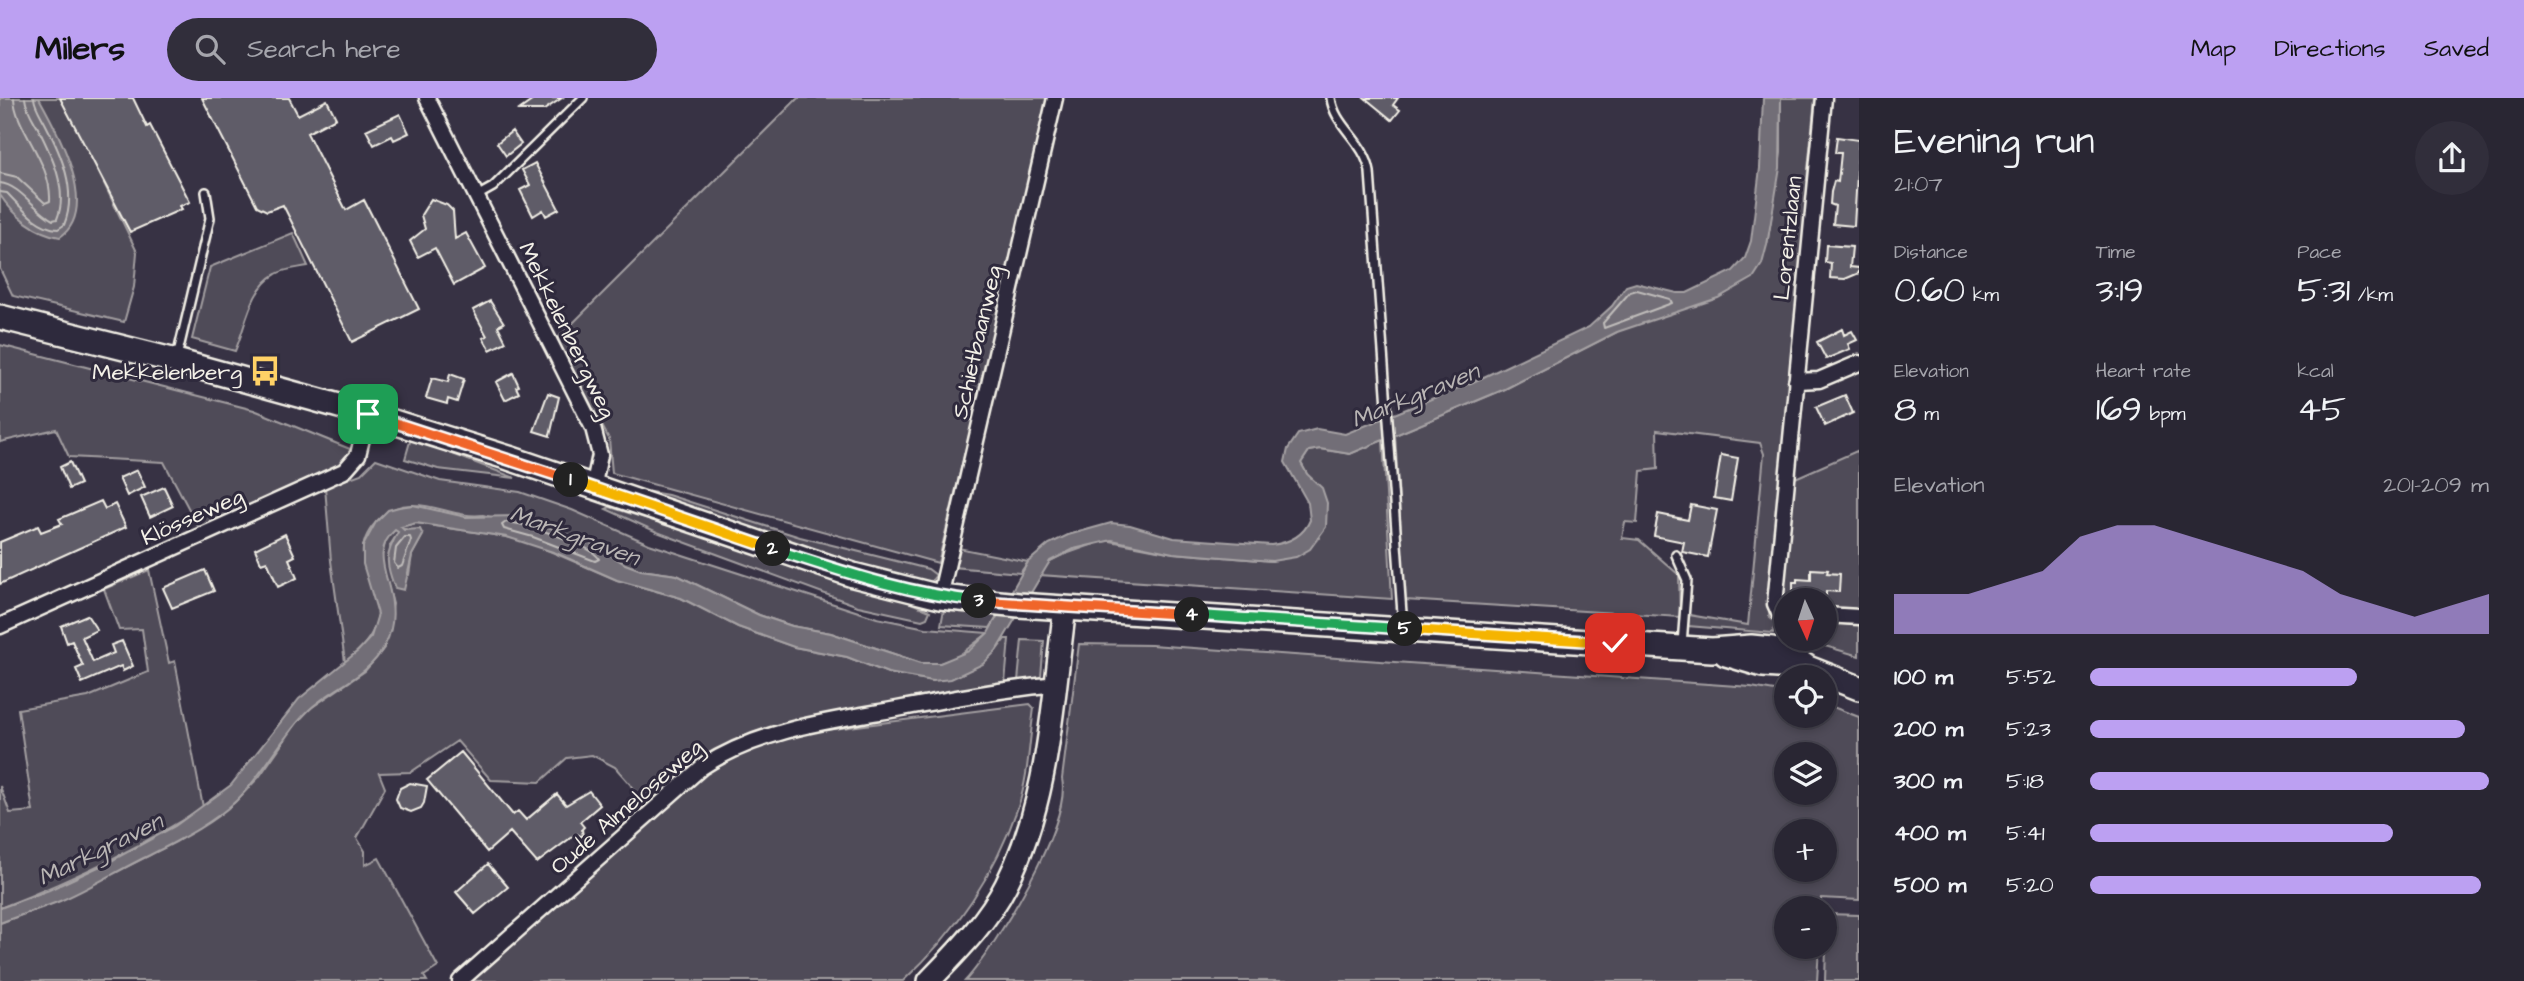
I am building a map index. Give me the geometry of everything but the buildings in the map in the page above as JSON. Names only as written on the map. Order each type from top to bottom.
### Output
[{"type":"main road","points":[[0,317],[176,361],[368,414],[853,575],[940,597],[1003,604],[1712,650],[1751,647],[1772,649],[1787,653],[1808,668],[1859,688]]},
{"type":"main road","points":[[929,981],[967,942],[1005,887],[1030,829],[1045,770],[1065,608]]},
{"type":"street","name":"Mekkelenbergweg","points":[[427,98],[593,428],[600,455],[593,488]]},
{"type":"street","name":"Schietbaanweg","points":[[940,597],[1055,98]]},
{"type":"street","name":"Lorentzlaan","points":[[1777,588],[1824,98]]},
{"type":"street","points":[[1796,382],[1819,380],[1859,363]]},
{"type":"street","name":"Klösseweg","points":[[0,626],[344,471],[358,455],[368,414]]},
{"type":"street","points":[[1838,616],[1859,617]]},
{"type":"street","name":"Oude Almeloseweg","points":[[460,981],[702,766],[728,750],[803,726],[1012,688],[1057,684]]},
{"type":"lane","points":[[477,197],[492,187],[583,98]]},
{"type":"lane","points":[[1331,98],[1335,114],[1368,158],[1403,629]]},
{"type":"lane","points":[[176,361],[210,218],[206,192]]},
{"type":"lane","points":[[1676,555],[1687,580],[1682,648]]},
{"type":"shaded area","points":[[0,98],[63,98],[137,252],[134,287],[124,322],[13,296],[0,269]]},
{"type":"shaded area","points":[[798,98],[1051,98],[938,563],[612,473],[609,439],[557,339]]},
{"type":"shaded area","points":[[1781,98],[1815,98],[1807,180],[1811,181],[1769,617],[1774,621],[1773,633],[1688,626],[1689,615],[1748,625],[1764,454],[1760,443],[1657,430],[1658,469],[1641,471],[1637,523],[1625,522],[1622,538],[1639,540],[1679,575],[1680,617],[1405,600],[1395,435],[1505,389],[1617,332],[1613,321],[1696,306],[1767,245],[1781,153]]},
{"type":"shaded area","points":[[293,233],[308,266],[283,271],[267,280],[250,309],[235,351],[192,339],[210,267]]},
{"type":"shaded area","points":[[0,345],[254,410],[350,449],[349,455],[330,474],[201,532],[164,462],[69,457],[56,429],[0,442]]},
{"type":"shaded area","points":[[411,438],[515,478],[438,469],[405,459]]},
{"type":"shaded area","points":[[1383,440],[1392,599],[1040,575],[1050,561],[1105,540],[1173,553],[1272,561],[1320,538],[1307,474],[1301,463],[1309,451],[1320,449],[1350,454]]},
{"type":"shaded area","points":[[1859,450],[1859,612],[1838,610],[1838,588],[1783,588],[1793,479]]},
{"type":"shaded area","points":[[376,459],[440,481],[520,492],[572,510],[649,544],[877,618],[926,628],[988,633],[957,657],[940,663],[921,663],[831,633],[792,626],[759,615],[677,575],[641,570],[625,564],[595,544],[483,515],[465,515],[409,505],[387,512],[368,532],[363,546],[363,558],[378,606],[377,619],[365,643],[345,662],[331,561],[325,487],[361,474]]},
{"type":"shaded area","points":[[616,486],[668,495],[800,537],[928,569],[936,575],[929,584],[857,567]]},
{"type":"shaded area","points":[[610,507],[904,600],[930,611],[927,618],[922,620],[858,606],[657,532],[606,509]]},
{"type":"shaded area","points":[[416,523],[531,543],[617,580],[681,598],[738,627],[794,647],[847,657],[888,673],[933,681],[996,651],[1005,639],[1009,639],[1005,683],[801,720],[754,733],[702,760],[644,807],[630,784],[615,767],[592,755],[567,758],[540,782],[491,780],[457,741],[411,772],[379,773],[385,788],[357,838],[365,851],[365,865],[379,858],[438,967],[424,976],[427,981],[0,981],[0,923],[59,901],[176,842],[234,803],[259,777],[299,720],[311,708],[365,671],[384,648],[393,604],[381,560],[386,539],[395,530],[399,532],[390,545],[393,582],[409,575],[412,555],[423,535],[400,527]]},
{"type":"shaded area","points":[[958,548],[1028,562],[1020,573],[953,567]]},
{"type":"shaded area","points":[[149,570],[169,663],[175,661],[203,807],[104,863],[0,908],[0,786],[10,813],[33,811],[18,709],[88,697],[148,672],[142,629],[119,630],[104,589]]},
{"type":"shaded area","points":[[944,609],[999,614],[990,628],[941,625]]},
{"type":"shaded area","points":[[1838,624],[1859,625],[1859,656],[1838,650]]},
{"type":"shaded area","points":[[1022,640],[1044,641],[1041,677],[1018,681]]},
{"type":"shaded area","points":[[1079,644],[1151,645],[1751,687],[1774,691],[1774,728],[1837,728],[1837,709],[1859,717],[1859,900],[1837,899],[1837,896],[1774,896],[1774,959],[1818,959],[1817,981],[965,981],[1012,914],[1044,854],[1062,799],[1062,779]]},
{"type":"shaded area","points":[[1030,704],[1034,708],[1024,785],[998,856],[956,923],[903,981],[461,981],[716,765],[753,747],[802,733]]},
{"type":"shaded area","points":[[1837,914],[1859,915],[1859,981],[1825,981],[1826,959],[1837,959]]},
{"type":"water","points":[[0,98],[39,98],[56,129],[72,169],[77,208],[72,224],[60,237],[43,232],[26,222],[0,195]]},
{"type":"water","points":[[1763,98],[1781,98],[1780,168],[1767,245],[1762,264],[1753,278],[1718,298],[1617,332],[1505,389],[1350,454],[1320,449],[1309,451],[1301,463],[1307,474],[1322,488],[1327,503],[1326,527],[1310,549],[1296,557],[1272,561],[1173,553],[1112,540],[1074,549],[1050,561],[996,651],[983,664],[951,679],[933,681],[888,673],[847,657],[794,647],[738,627],[681,598],[617,580],[556,553],[507,537],[416,523],[401,527],[404,530],[420,529],[423,535],[412,555],[404,590],[395,588],[388,565],[389,553],[398,532],[395,530],[384,547],[383,565],[391,594],[393,615],[385,645],[360,674],[309,710],[236,801],[195,831],[83,890],[0,923],[0,908],[49,890],[111,861],[175,826],[231,785],[299,699],[358,651],[371,637],[378,614],[363,564],[363,546],[376,522],[388,510],[413,505],[466,517],[519,516],[595,545],[625,564],[641,570],[677,575],[759,615],[792,626],[831,633],[921,663],[940,663],[969,651],[988,633],[1028,562],[1049,544],[1068,535],[1111,523],[1130,525],[1174,538],[1271,545],[1289,541],[1303,531],[1310,520],[1308,503],[1285,462],[1288,449],[1298,434],[1317,429],[1345,434],[1473,382],[1589,327],[1612,306],[1626,286],[1636,283],[1687,293],[1733,271],[1745,258],[1751,241],[1760,168]]},
{"type":"place","name":"Mekkelenberg","points":[[265,371]]},
{"type":"route","points":[[368,414],[509,458],[853,575],[940,597],[1018,605],[1615,643]]},
{"type":"water label","name":"Markgraven","points":[[1415,395]]},
{"type":"water label","name":"Markgraven","points":[[575,535]]},
{"type":"water label","name":"Markgraven","points":[[100,849]]}]
